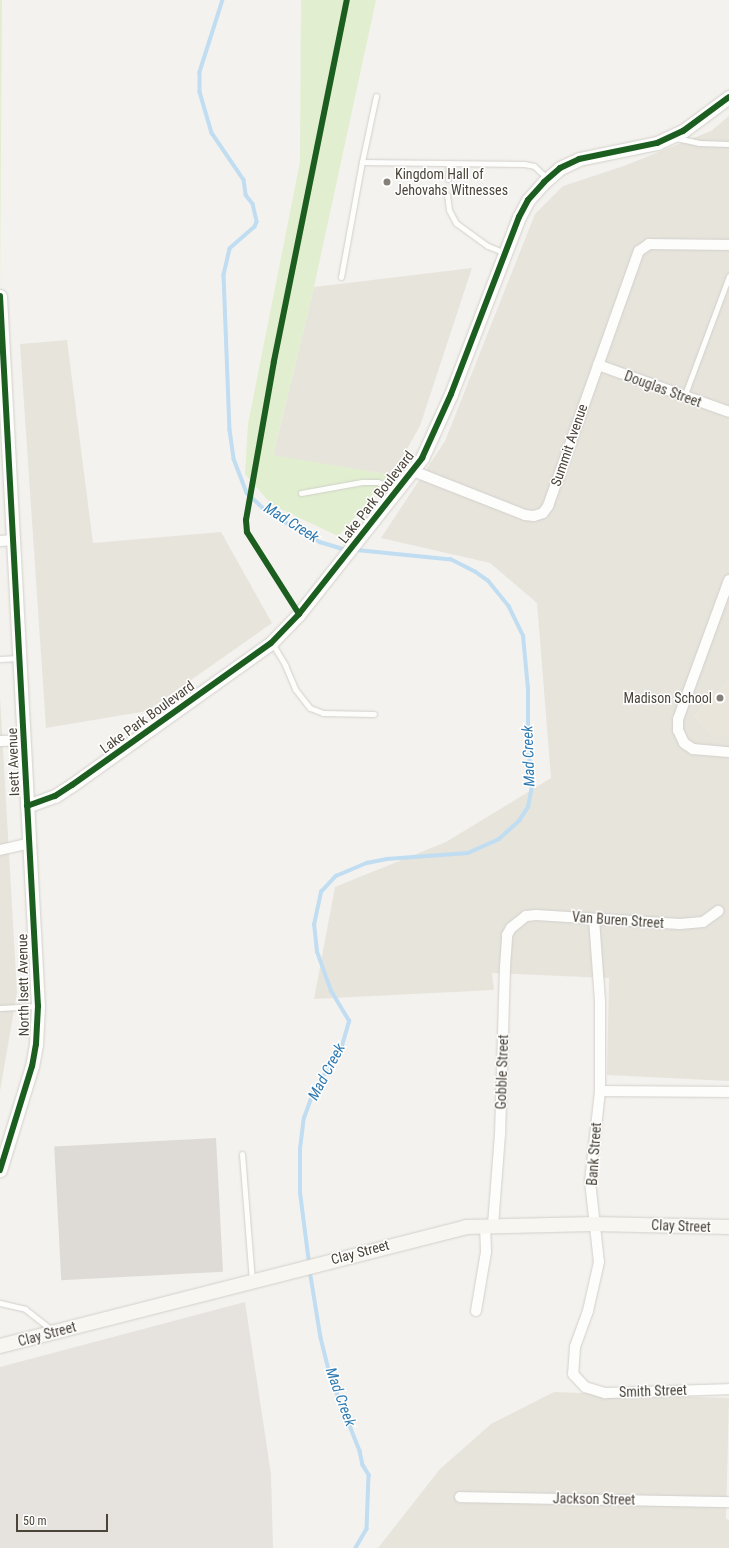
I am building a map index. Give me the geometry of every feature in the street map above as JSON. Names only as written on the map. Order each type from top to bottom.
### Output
[{"type":"main road","name":"Clay Street","points":[[0,1346],[442,1231],[489,1225],[594,1224],[729,1227]]},
{"type":"street","name":"Lake Park Boulevard","points":[[27,806],[55,796],[72,786],[271,642],[327,579],[399,490],[413,471],[435,434],[505,253],[528,200],[548,178],[560,168],[579,159],[595,154],[640,148],[671,137],[700,121],[729,97]]},
{"type":"street","name":"Summit Avenue","points":[[413,471],[525,515],[534,516],[543,513],[548,506],[634,260],[642,246],[649,244],[729,245]]},
{"type":"street","name":"Isett Avenue","points":[[0,297],[4,420],[14,540],[30,843]]},
{"type":"street","name":"Douglas Street","points":[[598,365],[729,412]]},
{"type":"street","points":[[0,541],[14,540]]},
{"type":"street","points":[[729,580],[678,719],[678,730],[684,743],[693,749],[729,752]]},
{"type":"street","points":[[0,741],[25,740]]},
{"type":"street","points":[[0,850],[30,843]]},
{"type":"street","name":"North Isett Avenue","points":[[0,1170],[32,1066],[36,1044],[38,1006],[30,843]]},
{"type":"street","name":"Van Buren Street","points":[[517,922],[526,916],[536,915],[695,924],[703,922],[718,911]]},
{"type":"street","name":"Bank Street","points":[[580,1383],[573,1374],[575,1347],[588,1311],[598,1262],[590,1181],[600,1091],[600,1001],[594,919]]},
{"type":"street","name":"Gobble Street","points":[[476,1311],[486,1252],[500,1135],[507,935],[517,922]]},
{"type":"street","points":[[600,1091],[729,1092]]},
{"type":"street","name":"Smith Street","points":[[580,1383],[590,1390],[605,1393],[729,1389]]},
{"type":"street","name":"Jackson Street","points":[[460,1497],[729,1502]]},
{"type":"lane","points":[[341,277],[362,162],[376,96]]},
{"type":"lane","points":[[671,137],[699,143],[729,144]]},
{"type":"lane","points":[[362,162],[524,164],[534,166],[548,178]]},
{"type":"lane","points":[[448,179],[449,163]]},
{"type":"lane","points":[[447,195],[449,210],[456,223],[488,246],[505,253]]},
{"type":"lane","points":[[684,397],[729,276]]},
{"type":"lane","points":[[302,493],[362,482],[377,482],[399,490]]},
{"type":"lane","points":[[271,642],[285,665],[294,689],[310,708],[323,713],[374,714]]},
{"type":"lane","points":[[0,659],[20,658]]},
{"type":"lane","points":[[0,1008],[38,1006]]},
{"type":"lane","points":[[242,1154],[252,1281]]},
{"type":"lane","points":[[0,1303],[25,1309],[54,1332]]},
{"type":"shaded area","points":[[729,116],[729,680],[694,716],[713,736],[729,736],[729,1081],[607,1075],[609,978],[492,973],[494,990],[314,999],[335,887],[446,842],[551,778],[537,603],[490,563],[381,538],[445,441],[535,214],[563,186],[624,166],[711,131]]},
{"type":"shaded area","points":[[472,268],[420,426],[392,475],[273,456],[314,287]]},
{"type":"shaded area","points":[[67,340],[93,543],[221,532],[272,623],[147,711],[46,728],[20,344]]},
{"type":"shaded area","name":"Madison School","points":[[729,680],[729,736],[713,736],[694,716]]},
{"type":"shaded area","points":[[0,696],[17,993],[0,1091]]},
{"type":"shaded area","points":[[245,1302],[271,1474],[273,1548],[0,1548],[0,1367]]},
{"type":"shaded area","points":[[554,1392],[729,1398],[726,1519],[729,1520],[729,1548],[378,1548],[440,1469],[491,1424]]},
{"type":"green space","points":[[0,0],[2,0],[0,297]]},
{"type":"green space","points":[[301,0],[376,0],[314,287],[273,455],[392,475],[338,536],[272,505],[245,474],[248,424],[300,162]]},
{"type":"building","points":[[216,1138],[223,1272],[61,1280],[54,1146]]},
{"type":"waterway","name":"Mad Creek","points":[[223,0],[200,72],[200,92],[212,133],[244,180],[246,195],[253,204],[257,222],[255,227],[230,249],[224,275],[230,430],[234,459],[247,493],[266,511],[320,542],[346,550]]},
{"type":"waterway","name":"Mad Creek","points":[[309,1263],[300,1193],[300,1149],[304,1118],[313,1093],[342,1046],[349,1021],[331,991],[317,952],[314,925],[321,892],[336,876],[367,863],[387,859],[468,853],[499,839],[519,821],[528,807],[533,782],[528,752],[528,689],[523,636],[509,607],[488,581],[475,572],[451,560],[353,550]]},
{"type":"waterway","name":"Mad Creek","points":[[310,1270],[321,1338],[331,1378],[360,1451],[363,1465],[369,1475],[367,1529],[356,1548]]},
{"type":"cycle path","points":[[299,614],[247,532],[246,520],[274,361],[347,0]]},
{"type":"cycle path","points":[[27,806],[55,796],[72,785],[271,643],[299,614],[422,458],[451,394],[519,217],[528,200],[544,182],[560,168],[579,159],[657,143],[683,131],[729,97]]},
{"type":"cycle path","points":[[0,296],[38,1006],[36,1044],[32,1066],[0,1170]]},
{"type":"place","name":"Kingdom Hall of Jehovahs Witnesses","points":[[387,182]]},
{"type":"place","name":"Madison School","points":[[720,698]]}]
